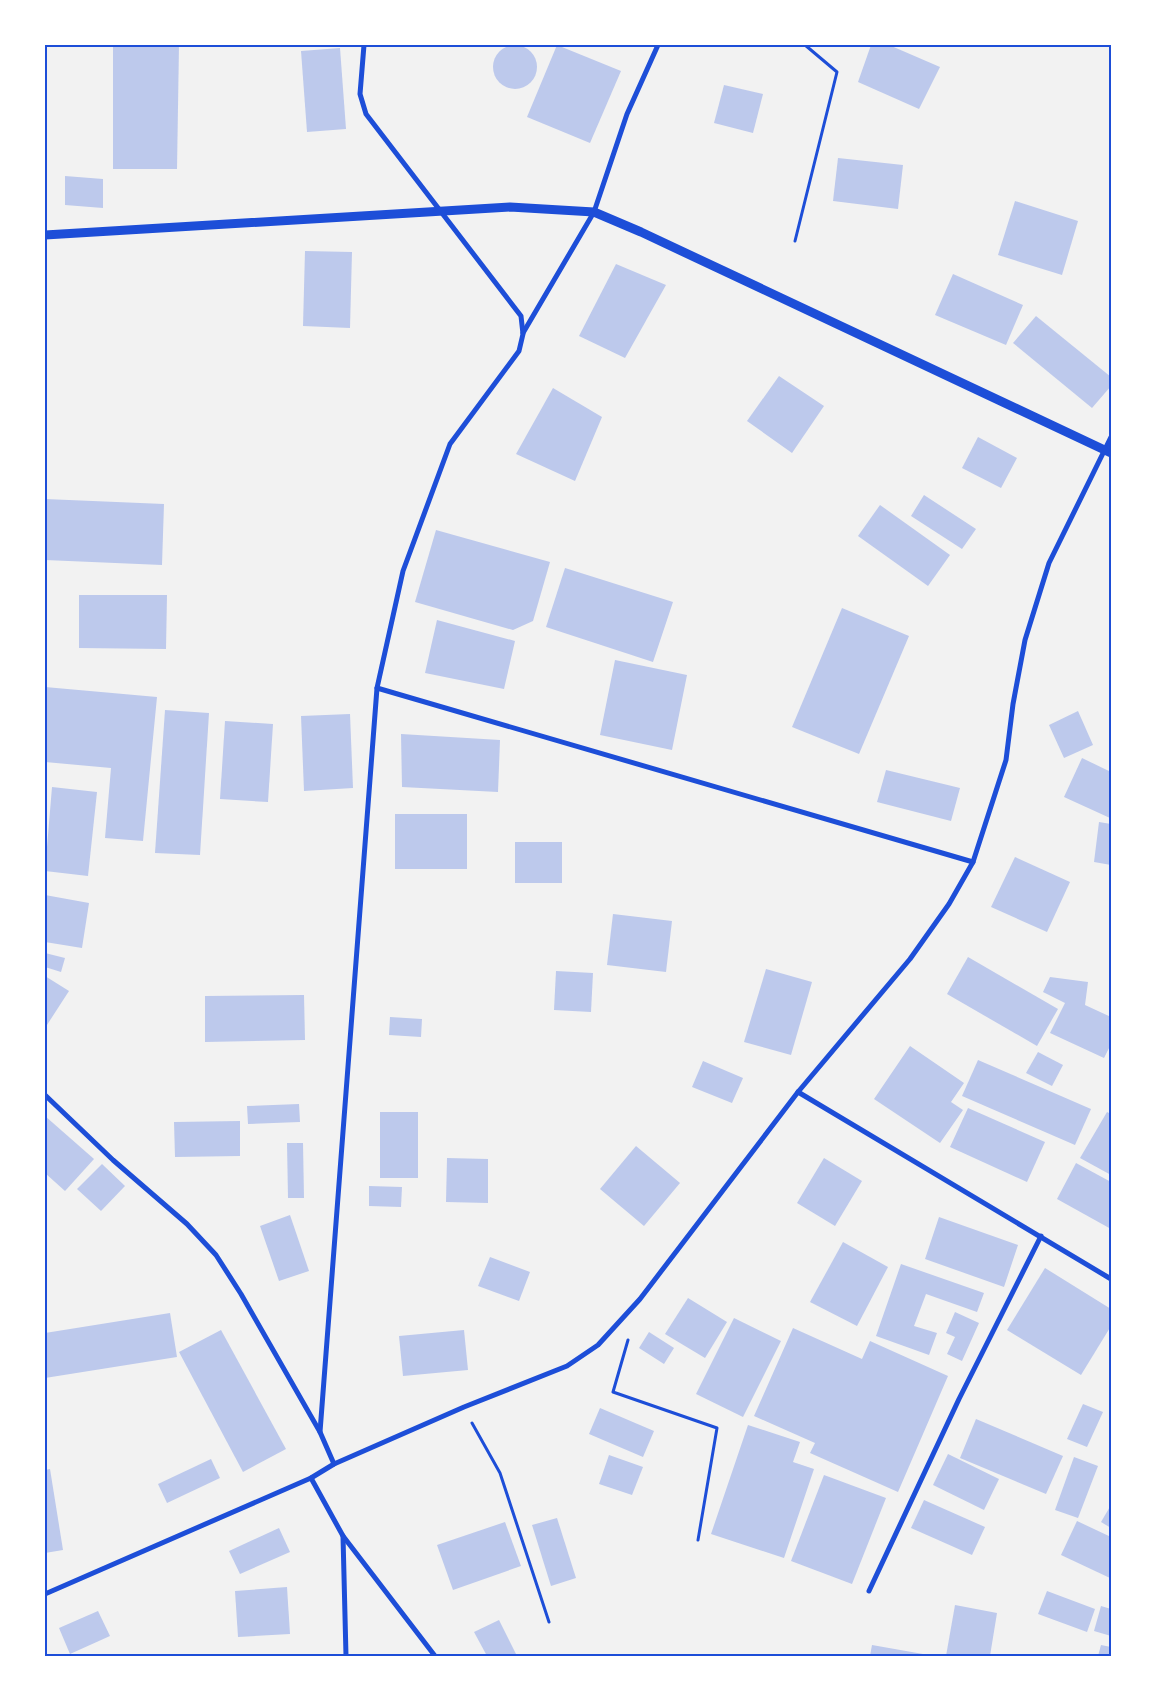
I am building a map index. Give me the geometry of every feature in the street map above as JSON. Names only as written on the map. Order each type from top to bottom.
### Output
[{"type":"street","points":[[320,1432],[377,688],[403,570],[450,444],[519,351],[522,334],[521,316],[366,114],[360,94],[364,45]]},
{"type":"street","points":[[522,334],[594,212],[627,114],[658,45]]},
{"type":"street","points":[[45,235],[510,207],[594,212],[641,232],[1108,452]]},
{"type":"street","points":[[45,1594],[311,1478],[334,1464],[464,1407],[567,1366],[598,1345],[640,1299],[798,1092],[910,959],[949,904],[973,862],[1006,760],[1012,704],[1025,640],[1049,563],[1108,452],[1111,437]]},
{"type":"street","points":[[377,688],[973,862]]},
{"type":"street","points":[[798,1092],[1111,1279]]},
{"type":"street","points":[[45,1095],[114,1160],[187,1224],[216,1255],[242,1294],[320,1432],[334,1464]]},
{"type":"street","points":[[869,1591],[959,1399],[1041,1236]]},
{"type":"street","points":[[311,1478],[342,1536],[434,1656]]},
{"type":"street","points":[[342,1536],[346,1656]]},
{"type":"path","points":[[795,242],[837,72],[805,45]]},
{"type":"path","points":[[630,1336],[613,1392],[717,1428],[698,1540]]},
{"type":"path","points":[[464,1407],[500,1473],[549,1622]]},
{"type":"building","points":[[113,45],[179,45],[177,169],[113,169]]},
{"type":"building","points":[[515,45],[527,49],[533,55],[537,67],[533,79],[527,85],[515,89],[503,85],[497,79],[493,67],[497,55],[503,49]]},
{"type":"building","points":[[557,45],[621,71],[590,143],[527,117]]},
{"type":"building","points":[[871,45],[889,45],[940,67],[919,109],[858,82]]},
{"type":"building","points":[[340,48],[346,129],[307,132],[301,51]]},
{"type":"building","points":[[724,85],[763,94],[753,133],[714,123]]},
{"type":"building","points":[[838,158],[903,165],[898,209],[833,201]]},
{"type":"building","points":[[65,176],[103,179],[103,208],[65,205]]},
{"type":"building","points":[[1015,201],[1078,221],[1062,275],[998,255]]},
{"type":"building","points":[[305,251],[352,252],[350,328],[303,326]]},
{"type":"building","points":[[616,264],[666,285],[625,358],[579,336]]},
{"type":"building","points":[[953,274],[1023,305],[1006,345],[935,315]]},
{"type":"building","points":[[1036,316],[1111,377],[1111,386],[1092,408],[1013,343]]},
{"type":"building","points":[[779,376],[824,406],[792,453],[747,421]]},
{"type":"building","points":[[553,388],[602,417],[575,481],[516,454]]},
{"type":"building","points":[[978,437],[1017,458],[1001,488],[962,468]]},
{"type":"building","points":[[924,495],[976,529],[962,549],[911,516]]},
{"type":"building","points":[[45,499],[164,504],[162,565],[45,560]]},
{"type":"building","points":[[880,505],[950,555],[928,586],[858,536]]},
{"type":"building","points":[[436,530],[550,562],[533,621],[513,630],[415,602]]},
{"type":"building","points":[[565,568],[673,602],[653,662],[546,627]]},
{"type":"building","points":[[79,595],[167,595],[166,649],[79,648]]},
{"type":"building","points":[[842,608],[909,636],[859,754],[792,727]]},
{"type":"building","points":[[437,620],[515,641],[504,689],[425,673]]},
{"type":"building","points":[[615,660],[687,675],[672,750],[600,735]]},
{"type":"building","points":[[45,687],[157,697],[143,841],[105,838],[111,768],[45,762]]},
{"type":"building","points":[[165,710],[209,713],[200,855],[155,853]]},
{"type":"building","points":[[1078,711],[1093,745],[1064,758],[1049,725]]},
{"type":"building","points":[[350,714],[353,788],[304,791],[301,716]]},
{"type":"building","points":[[225,721],[273,724],[268,802],[220,799]]},
{"type":"building","points":[[401,734],[500,740],[498,792],[402,787]]},
{"type":"building","points":[[1082,758],[1111,772],[1110,818],[1064,797]]},
{"type":"building","points":[[886,770],[960,788],[951,821],[877,802]]},
{"type":"building","points":[[52,787],[97,792],[88,876],[45,871]]},
{"type":"building","points":[[395,814],[467,814],[467,869],[395,869]]},
{"type":"building","points":[[1099,822],[1111,824],[1111,865],[1094,862]]},
{"type":"building","points":[[515,842],[562,842],[562,883],[515,883]]},
{"type":"building","points":[[1015,857],[1070,882],[1047,932],[991,907]]},
{"type":"building","points":[[45,895],[89,903],[82,948],[45,942]]},
{"type":"building","points":[[613,914],[672,921],[666,972],[607,965]]},
{"type":"building","points":[[45,953],[65,958],[61,972],[45,967]]},
{"type":"building","points":[[968,957],[1058,1009],[1037,1046],[947,994]]},
{"type":"building","points":[[766,969],[812,982],[791,1055],[744,1042]]},
{"type":"building","points":[[556,971],[593,973],[591,1012],[554,1010]]},
{"type":"building","points":[[45,976],[69,991],[45,1028]]},
{"type":"building","points":[[1050,977],[1088,982],[1085,1005],[1111,1017],[1111,1044],[1104,1058],[1050,1033],[1065,1003],[1043,992]]},
{"type":"building","points":[[304,995],[305,1040],[205,1042],[205,996]]},
{"type":"building","points":[[390,1017],[422,1019],[421,1037],[389,1035]]},
{"type":"building","points":[[910,1046],[964,1083],[951,1102],[963,1110],[940,1143],[874,1099]]},
{"type":"building","points":[[1038,1052],[1063,1065],[1052,1086],[1026,1073]]},
{"type":"building","points":[[978,1060],[1091,1109],[1075,1145],[962,1096]]},
{"type":"building","points":[[703,1061],[743,1078],[732,1103],[692,1087]]},
{"type":"building","points":[[299,1104],[300,1122],[248,1124],[247,1106]]},
{"type":"building","points":[[968,1108],[1045,1142],[1027,1182],[950,1147]]},
{"type":"building","points":[[380,1112],[418,1112],[418,1178],[380,1178]]},
{"type":"building","points":[[1107,1112],[1111,1114],[1111,1175],[1080,1158]]},
{"type":"building","points":[[45,1116],[94,1159],[65,1191],[45,1173]]},
{"type":"building","points":[[240,1121],[240,1156],[175,1157],[174,1122]]},
{"type":"building","points":[[287,1143],[303,1143],[304,1198],[288,1198]]},
{"type":"building","points":[[636,1146],[680,1183],[644,1226],[600,1189]]},
{"type":"building","points":[[447,1158],[488,1159],[488,1203],[446,1202]]},
{"type":"building","points":[[824,1158],[862,1181],[835,1226],[797,1203]]},
{"type":"building","points":[[1076,1163],[1111,1182],[1111,1229],[1057,1199]]},
{"type":"building","points":[[102,1164],[125,1186],[101,1211],[77,1189]]},
{"type":"building","points":[[369,1186],[402,1187],[401,1207],[369,1206]]},
{"type":"building","points":[[290,1215],[309,1271],[279,1281],[260,1226]]},
{"type":"building","points":[[939,1217],[1018,1245],[1004,1287],[925,1259]]},
{"type":"building","points":[[843,1242],[888,1267],[857,1326],[810,1302]]},
{"type":"building","points":[[490,1257],[530,1272],[519,1301],[478,1286]]},
{"type":"building","points":[[901,1264],[984,1293],[977,1312],[926,1294],[914,1326],[937,1333],[929,1355],[876,1336]]},
{"type":"building","points":[[1045,1268],[1111,1309],[1111,1326],[1081,1375],[1007,1330]]},
{"type":"building","points":[[688,1298],[727,1322],[705,1358],[665,1334]]},
{"type":"building","points":[[955,1312],[979,1323],[962,1361],[947,1354],[955,1337],[946,1333]]},
{"type":"building","points":[[170,1313],[177,1357],[45,1378],[45,1333]]},
{"type":"building","points":[[734,1318],[781,1341],[743,1417],[696,1394]]},
{"type":"building","points":[[793,1328],[862,1359],[870,1341],[948,1376],[898,1492],[810,1453],[815,1443],[754,1416]]},
{"type":"building","points":[[221,1330],[286,1449],[243,1472],[179,1352]]},
{"type":"building","points":[[464,1330],[468,1370],[403,1376],[399,1336]]},
{"type":"building","points":[[649,1332],[674,1348],[664,1364],[639,1348]]},
{"type":"building","points":[[1083,1404],[1103,1412],[1087,1447],[1067,1439]]},
{"type":"building","points":[[600,1408],[654,1431],[643,1457],[589,1434]]},
{"type":"building","points":[[976,1419],[1063,1456],[1046,1494],[960,1458]]},
{"type":"building","points":[[748,1425],[800,1442],[793,1462],[814,1469],[784,1558],[711,1534]]},
{"type":"building","points":[[948,1454],[999,1479],[984,1510],[933,1485]]},
{"type":"building","points":[[609,1455],[643,1467],[632,1495],[599,1484]]},
{"type":"building","points":[[1074,1457],[1098,1466],[1078,1518],[1055,1510]]},
{"type":"building","points":[[211,1459],[220,1478],[167,1503],[158,1484]]},
{"type":"building","points":[[50,1469],[63,1550],[45,1553],[45,1470]]},
{"type":"building","points":[[824,1475],[886,1498],[852,1584],[791,1561]]},
{"type":"building","points":[[924,1500],[985,1527],[972,1555],[911,1528]]},
{"type":"building","points":[[1111,1505],[1111,1528],[1101,1522]]},
{"type":"building","points":[[557,1518],[576,1578],[551,1586],[532,1525]]},
{"type":"building","points":[[1077,1521],[1111,1537],[1110,1578],[1061,1555]]},
{"type":"building","points":[[505,1522],[521,1566],[453,1590],[437,1545]]},
{"type":"building","points":[[279,1528],[290,1552],[240,1574],[229,1551]]},
{"type":"building","points":[[287,1587],[290,1634],[238,1637],[235,1591]]},
{"type":"building","points":[[1047,1591],[1095,1609],[1087,1632],[1038,1614]]},
{"type":"building","points":[[955,1605],[997,1613],[990,1656],[946,1656]]},
{"type":"building","points":[[1101,1606],[1111,1609],[1111,1636],[1094,1631]]},
{"type":"building","points":[[98,1611],[110,1636],[70,1654],[59,1628]]},
{"type":"building","points":[[499,1620],[517,1656],[487,1656],[474,1632]]},
{"type":"building","points":[[872,1645],[923,1654],[923,1656],[870,1656]]},
{"type":"building","points":[[1101,1645],[1111,1647],[1111,1656],[1098,1656]]}]
